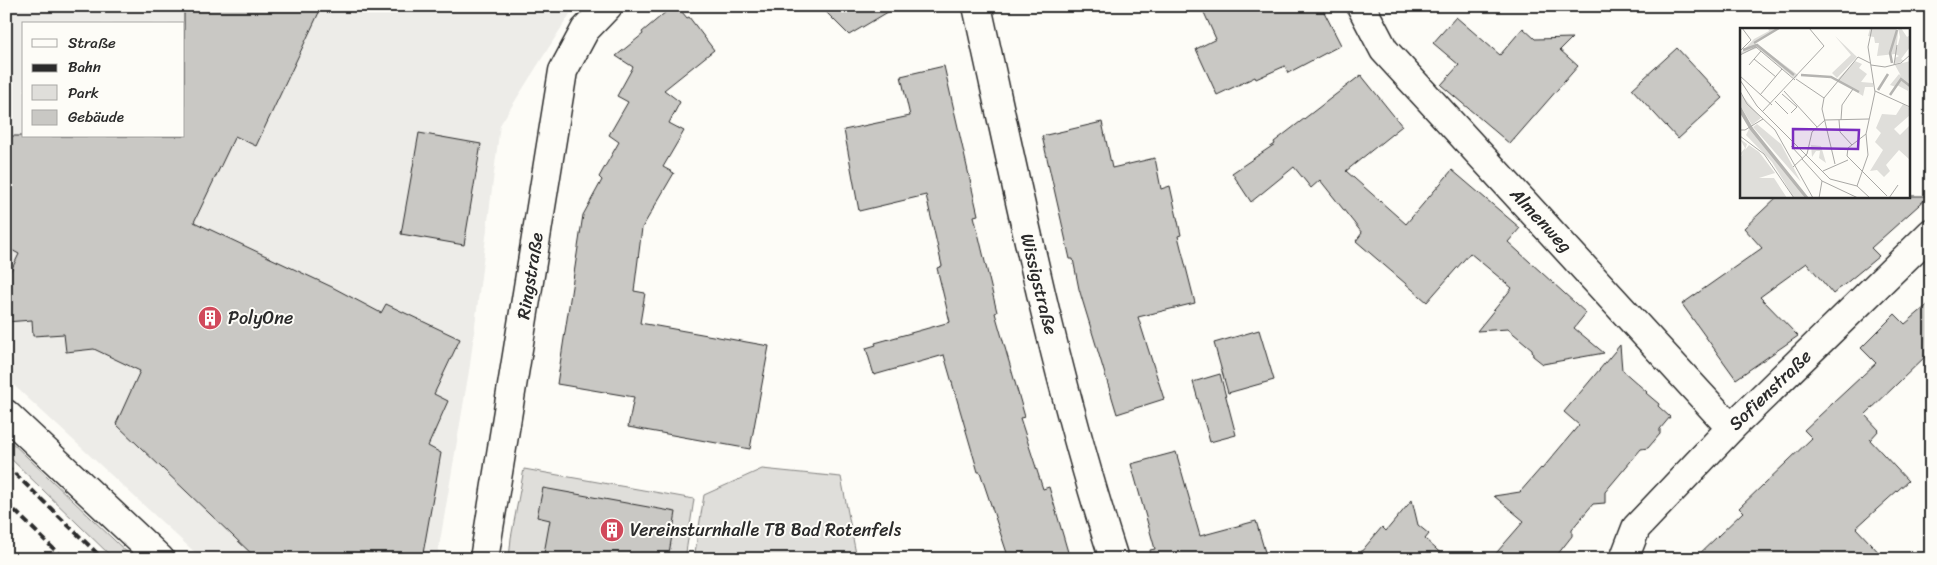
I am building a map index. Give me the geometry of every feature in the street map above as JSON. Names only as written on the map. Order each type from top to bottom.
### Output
[{"type":"street","name":"Ringstraße","points":[[484,559],[563,71],[586,30],[608,6]]},
{"type":"street","name":"Wissigstraße","points":[[978,6],[1034,265],[1071,412],[1114,559]]},
{"type":"street","name":"Almenweg","points":[[1361,6],[1384,50],[1731,428]]},
{"type":"street","name":"Sofienstraße","points":[[1624,559],[1636,528],[1731,428],[1931,233]]},
{"type":"street","points":[[6,414],[160,559]]},
{"type":"shaded area","points":[[6,6],[575,6],[500,125],[470,365],[437,559],[202,559],[6,378]]},
{"type":"green space","points":[[6,437],[134,559],[114,559],[6,454]]},
{"type":"green space","points":[[524,469],[694,499],[685,559],[509,559]]},
{"type":"green space","points":[[762,469],[841,477],[857,559],[694,559],[704,495]]},
{"type":"building","name":"PolyOne","points":[[184,6],[322,6],[256,146],[235,136],[194,222],[332,287],[381,313],[386,304],[460,339],[434,394],[448,401],[428,446],[441,453],[422,559],[257,559],[116,424],[140,371],[94,349],[66,352],[64,334],[33,336],[32,320],[6,322],[6,281],[19,254],[6,247],[6,136],[22,136],[22,138],[185,138]]},
{"type":"building","points":[[673,6],[677,6],[687,18],[689,17],[714,50],[664,90],[680,102],[669,123],[684,131],[663,167],[674,173],[642,228],[634,291],[645,293],[640,323],[769,346],[750,449],[628,427],[634,397],[557,384],[583,215],[602,180],[599,177],[619,142],[609,135],[628,102],[617,96],[633,67],[616,56]]},
{"type":"building","points":[[820,6],[898,6],[849,35]]},
{"type":"building","points":[[1201,6],[1321,6],[1341,45],[1288,73],[1285,66],[1256,79],[1255,77],[1217,95],[1196,49],[1216,39]]},
{"type":"building","points":[[1456,17],[1500,55],[1523,28],[1535,39],[1572,38],[1560,50],[1578,66],[1510,144],[1441,85],[1459,65],[1433,43]]},
{"type":"building","points":[[1677,48],[1723,98],[1678,139],[1632,89]]},
{"type":"building","points":[[944,66],[978,215],[974,216],[997,312],[995,313],[1025,417],[1020,418],[1043,489],[1049,487],[1070,559],[1009,559],[980,472],[978,472],[944,355],[874,375],[866,348],[876,345],[875,343],[950,322],[937,268],[942,266],[926,195],[859,211],[844,130],[910,116],[901,76]]},
{"type":"building","points":[[1361,75],[1402,126],[1346,171],[1406,224],[1452,170],[1520,228],[1508,242],[1586,313],[1574,328],[1604,353],[1543,364],[1533,356],[1532,349],[1508,329],[1477,331],[1512,288],[1470,253],[1427,302],[1356,241],[1362,233],[1320,180],[1311,188],[1294,167],[1251,202],[1232,173],[1275,144],[1274,142]]},
{"type":"building","points":[[1102,122],[1112,168],[1155,158],[1161,189],[1170,186],[1181,235],[1178,236],[1195,303],[1138,317],[1164,399],[1117,414],[1079,289],[1073,259],[1070,259],[1042,136]]},
{"type":"building","points":[[419,133],[481,144],[464,245],[401,234]]},
{"type":"building","points":[[1910,196],[1929,196],[1871,248],[1879,256],[1833,294],[1807,263],[1760,297],[1798,336],[1736,379],[1682,304],[1762,248],[1744,228],[1776,198],[1910,198]]},
{"type":"building","points":[[1931,302],[1931,351],[1865,415],[1879,430],[1870,440],[1908,481],[1856,528],[1885,559],[1694,559],[1743,512],[1739,508],[1812,438],[1804,430],[1876,363],[1861,348],[1895,314],[1905,324]]},
{"type":"building","points":[[1259,330],[1274,380],[1228,393],[1214,343]]},
{"type":"building","points":[[1620,345],[1622,370],[1647,392],[1670,417],[1660,429],[1660,434],[1648,448],[1641,449],[1605,492],[1605,503],[1593,504],[1572,529],[1572,536],[1554,559],[1491,559],[1524,521],[1494,496],[1520,492],[1579,425],[1564,412]]},
{"type":"building","points":[[1220,374],[1236,435],[1210,442],[1193,382]]},
{"type":"building","points":[[1176,452],[1200,536],[1256,521],[1267,559],[1151,559],[1150,550],[1155,549],[1131,464]]},
{"type":"building","name":"Vereinsturnhalle TB Bad Rotenfels","points":[[543,488],[676,512],[668,559],[543,559],[550,520],[537,517]]},
{"type":"building","points":[[1412,500],[1418,525],[1429,534],[1425,539],[1447,559],[1355,559],[1382,527],[1386,531]]},
{"type":"railway","points":[[6,465],[103,559]]},
{"type":"railway","points":[[6,502],[64,559]]},
{"type":"place","name":"PolyOne","points":[[210,318]]},
{"type":"place","name":"Vereinsturnhalle TB Bad Rotenfels","points":[[612,530]]}]
